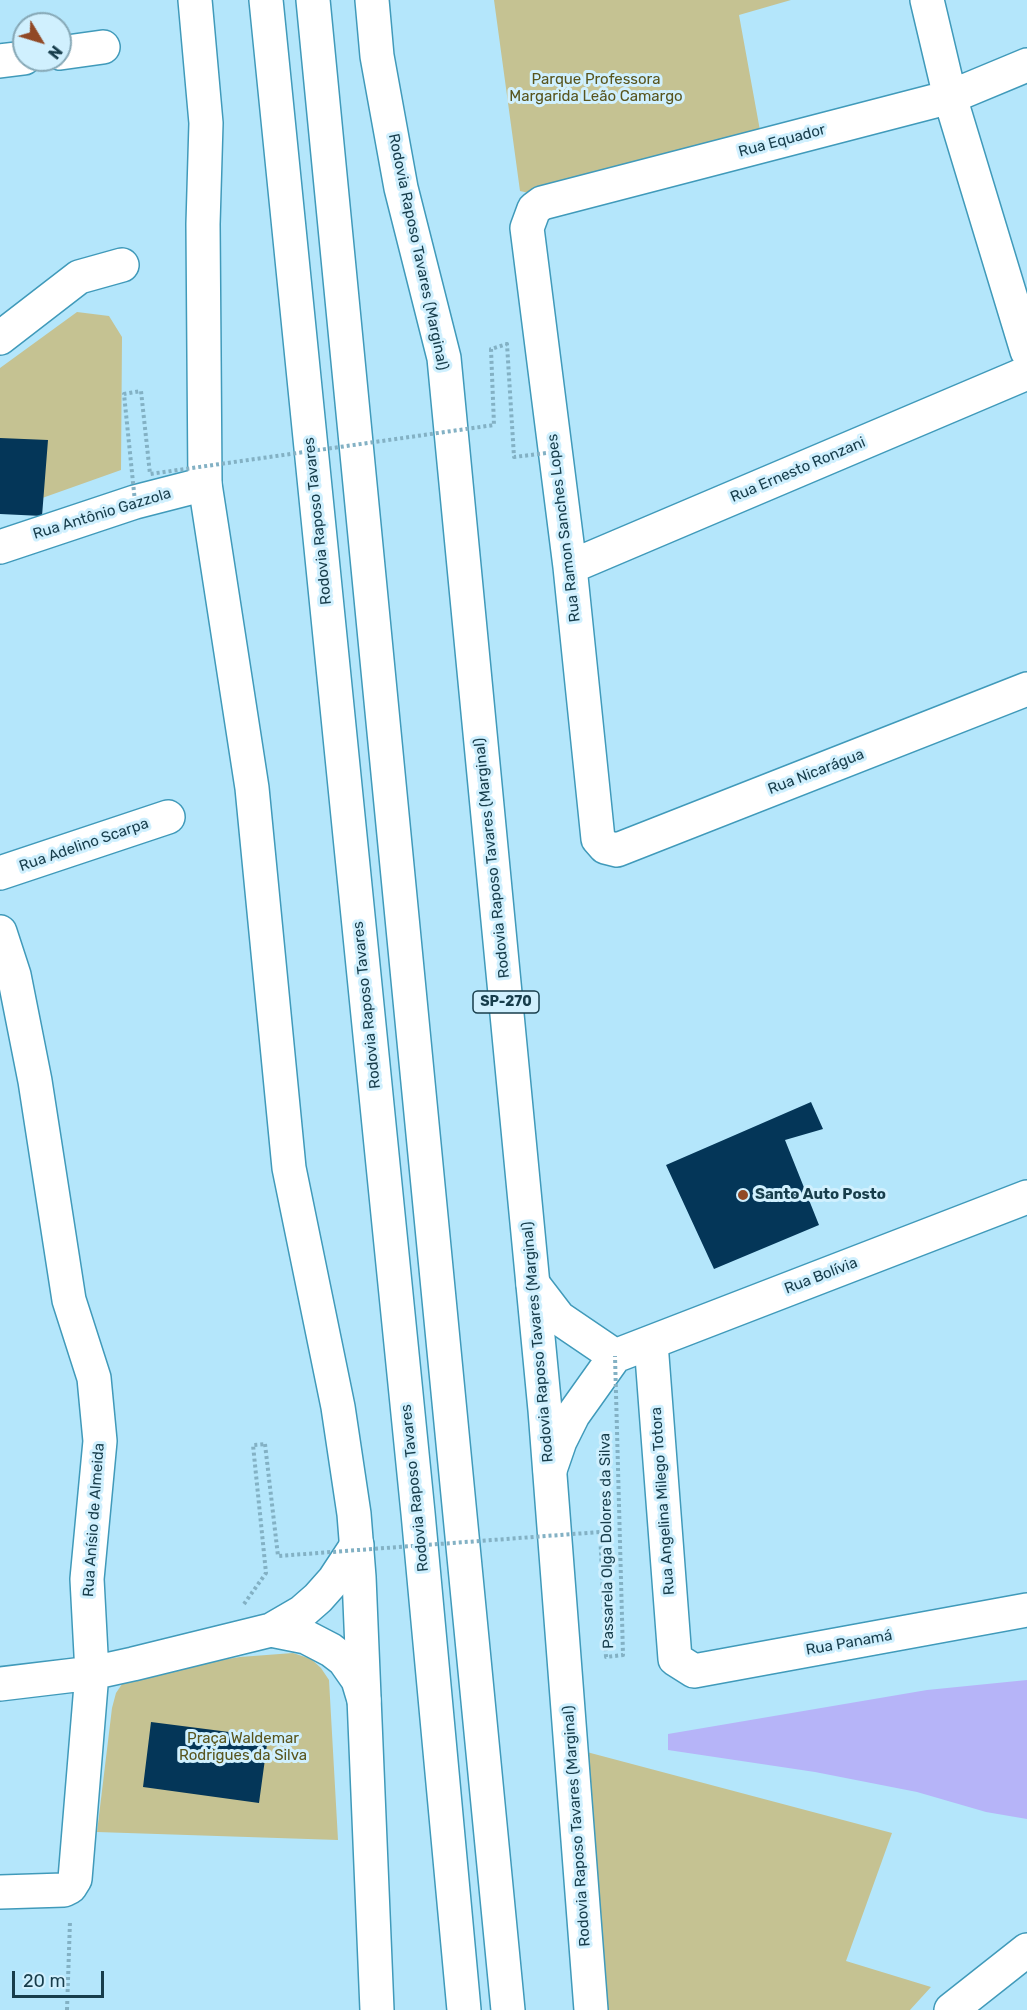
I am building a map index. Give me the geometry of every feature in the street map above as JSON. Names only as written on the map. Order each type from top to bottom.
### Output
[{"type":"main road","points":[[195,0],[206,123],[203,224],[205,484],[252,788],[290,1168],[338,1407],[354,1514],[377,2010]]},
{"type":"main road","name":"Rodovia Raposo Tavares","points":[[266,0],[418,1513],[464,2010]]},
{"type":"main road","points":[[313,0],[508,2010]]},
{"type":"main road","name":"Rodovia Raposo Tavares (Marginal)","points":[[372,0],[378,56],[401,188],[444,358],[550,1470],[591,2010]]},
{"type":"main road","points":[[927,0],[950,97],[1027,351]]},
{"type":"main road","points":[[72,51],[103,47]]},
{"type":"main road","name":"Rua Equador","points":[[534,209],[542,203],[950,97],[1027,65]]},
{"type":"main road","name":"Rua Ramon Sanches Lopes","points":[[534,209],[527,228],[570,567],[598,838],[605,847]]},
{"type":"main road","points":[[0,338],[79,277],[122,265]]},
{"type":"main road","name":"Rua Ernesto Ronzani","points":[[570,567],[1027,374]]},
{"type":"main road","name":"Rua Antônio Gazzola","points":[[0,546],[135,502],[205,484]]},
{"type":"main road","name":"Rua Nicarágua","points":[[605,847],[616,850],[1027,689]]},
{"type":"main road","name":"Rua Adelino Scarpa","points":[[0,873],[168,816]]},
{"type":"main road","name":"Rua Anísio de Almeida","points":[[0,932],[14,975],[35,1081],[69,1300],[94,1378],[100,1442],[87,1579],[92,1672],[75,1879],[70,1887]]},
{"type":"main road","name":"Rua Bolívia","points":[[615,1356],[1027,1197]]},
{"type":"main road","points":[[533,1284],[559,1318],[615,1356],[573,1415],[560,1441],[550,1470]]},
{"type":"main road","name":"Rua Angelina Milego Totora","points":[[651,1343],[675,1659]]},
{"type":"main road","points":[[0,1684],[92,1672],[133,1664],[271,1630],[302,1612],[318,1598],[334,1580],[357,1545]]},
{"type":"main road","name":"Rua Panamá","points":[[675,1659],[694,1671],[1027,1611]]},
{"type":"main road","points":[[271,1630],[306,1637],[344,1659],[358,1680],[364,1700]]},
{"type":"main road","points":[[0,1892],[63,1890],[70,1887]]},
{"type":"main road","points":[[951,2010],[1027,1950]]},
{"type":"path","points":[[135,502],[124,394],[141,391],[150,474],[494,425],[492,349],[507,344],[514,457],[555,452]]},
{"type":"path","name":"Passarela Olga Dolores da Silva","points":[[219,1642],[266,1573],[253,1445],[265,1444],[278,1556],[600,1532],[606,1657],[624,1655],[615,1356]]},
{"type":"path","points":[[67,2010],[70,1887]]},
{"type":"green space","name":"Parque Professora Margarida Leão Camargo","points":[[494,0],[791,0],[739,15],[761,136],[546,197],[520,191]]},
{"type":"green space","points":[[77,312],[109,316],[122,337],[121,470],[0,513],[0,368]]},
{"type":"green space","name":"Praça Waldemar Rodrigues da Silva","points":[[293,1653],[311,1659],[329,1680],[338,1840],[97,1832],[112,1708],[116,1693],[122,1684],[152,1671],[240,1657]]},
{"type":"green space","points":[[583,1751],[892,1833],[846,1961],[931,1987],[910,2010],[600,2010]]},
{"type":"water","points":[[1027,1680],[1027,1819],[986,1812],[917,1792],[815,1772],[668,1750],[668,1734],[927,1690]]},
{"type":"building","points":[[0,438],[48,440],[42,516],[0,514]]},
{"type":"building","name":"Santo Auto Posto","points":[[811,1102],[823,1129],[785,1140],[819,1225],[714,1269],[666,1165]]},
{"type":"building","points":[[151,1722],[268,1737],[259,1803],[143,1787]]},
{"type":"place","name":"Santo Auto Posto","points":[[743,1195]]}]
